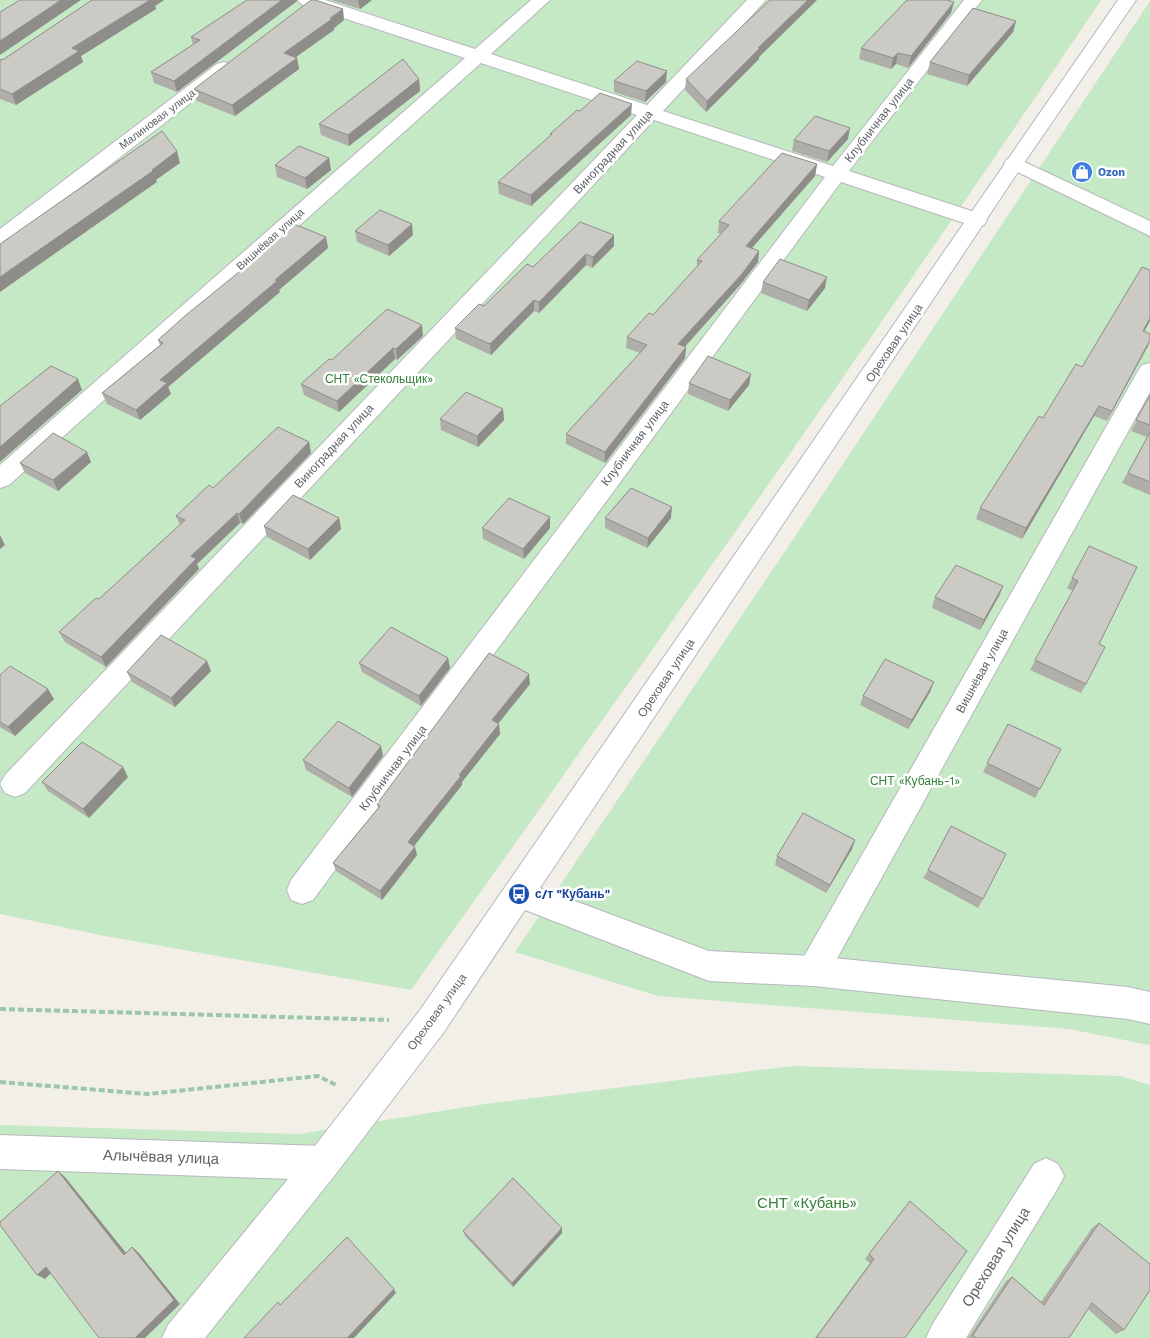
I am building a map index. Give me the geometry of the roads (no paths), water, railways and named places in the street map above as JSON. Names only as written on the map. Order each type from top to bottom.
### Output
[{"type":"street","name":"Вишнёвая улица","points":[[0,479],[541,0]]},
{"type":"street","name":"Виноградная улица","points":[[15,784],[757,0]]},
{"type":"street","name":"Клубничная улица","points":[[302,890],[837,174],[973,0]]},
{"type":"street","name":"Ореховая улица","points":[[181,1338],[323,1163],[432,1021],[1014,163],[1127,0]]},
{"type":"street","points":[[307,4],[477,56],[977,220]]},
{"type":"street","name":"Малиновая улица","points":[[0,238],[241,55]]},
{"type":"street","points":[[1014,163],[1150,229]]},
{"type":"street","name":"Вишнёвая улица","points":[[813,971],[1150,371]]},
{"type":"street","points":[[519,894],[709,966],[813,971],[1128,1003],[1150,1008]]},
{"type":"street","name":"Алычёвая улица","points":[[0,1152],[323,1163]]},
{"type":"street","name":"Ореховая улица","points":[[945,1338],[1046,1176]]},
{"type":"place","name":"Ozon","points":[[1082,172]]},
{"type":"place","name":"с/т \"Кубань\"","points":[[519,894]]},
{"type":"park label","name":"СНТ «Стекольщик»","points":[[379,379]]},
{"type":"park label","name":"СНТ «Кубань-1»","points":[[915,781]]},
{"type":"park label","name":"СНТ «Кубань»","points":[[807,1203]]}]
